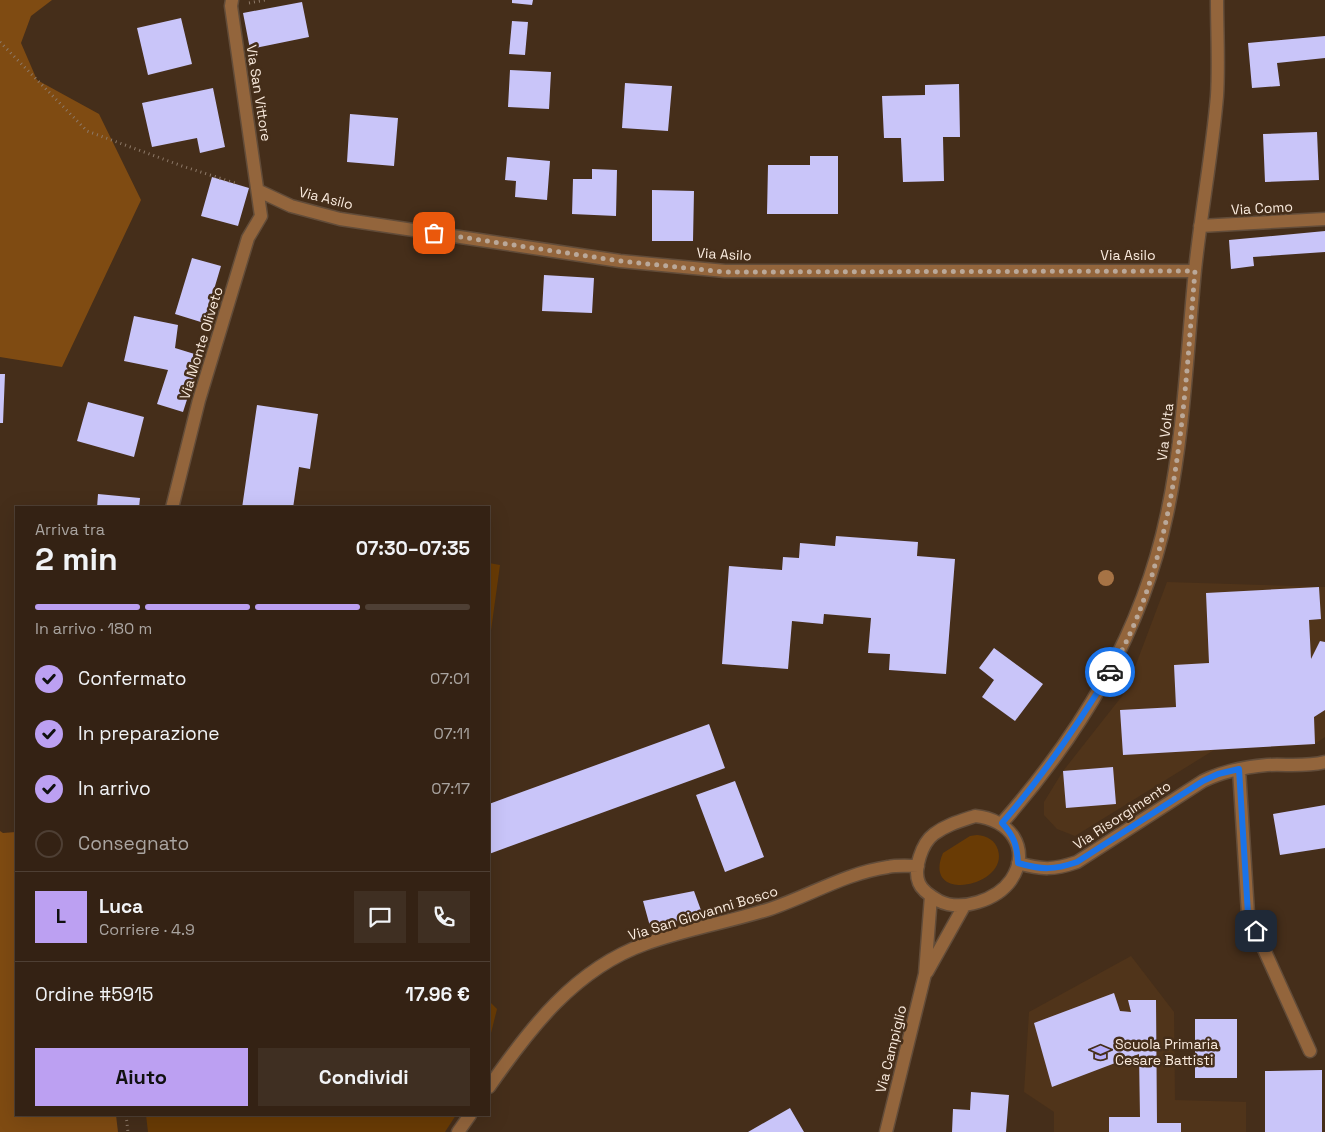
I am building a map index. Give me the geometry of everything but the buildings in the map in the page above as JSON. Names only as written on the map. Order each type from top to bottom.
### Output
[{"type":"street","name":"Via San Vittore","points":[[232,0],[231,6],[259,191]]},
{"type":"street","name":"Via Volta","points":[[1002,823],[1035,785],[1081,720],[1118,658],[1135,620],[1167,516],[1176,464],[1200,226],[1217,95],[1217,0]]},
{"type":"street","name":"Via Asilo","points":[[259,191],[291,206],[340,219],[620,261],[725,272],[1195,271]]},
{"type":"street","name":"Via Monte Oliveto","points":[[172,506],[199,400],[248,238],[262,216],[259,191]]},
{"type":"street","name":"Via Como","points":[[1200,226],[1325,220]]},
{"type":"street","name":"Via Risorgimento","points":[[1018,863],[1035,868],[1058,869],[1077,862],[1203,781],[1218,774],[1239,769],[1325,762]]},
{"type":"street","points":[[1239,769],[1248,914],[1310,1051]]},
{"type":"street","points":[[975,816],[989,817],[1002,823],[1011,833],[1017,845],[1018,863],[1009,882],[977,903],[964,906],[945,904],[930,896],[919,883],[918,866],[923,847],[932,836],[951,824],[975,816]]},
{"type":"street","name":"Via San Giovanni Bosco","points":[[490,1087],[520,1043],[555,1002],[576,984],[621,955],[645,944],[772,908],[844,879],[887,867],[918,866]]},
{"type":"street","name":"Via Campiglio","points":[[886,1132],[925,974],[930,896]]},
{"type":"street","name":"Via Campiglio","points":[[925,974],[964,906]]},
{"type":"street","points":[[458,1132],[469,1116]]},
{"type":"path","points":[[0,42],[86,131],[182,166],[259,191]]},
{"type":"path","points":[[126,1116],[128,1132]]},
{"type":"shaded area","points":[[0,0],[52,0],[31,16],[21,43],[37,80],[99,114],[141,200],[62,367],[0,357]]},
{"type":"shaded area","points":[[490,563],[500,565],[490,638]]},
{"type":"shaded area","points":[[1167,582],[1325,587],[1325,737],[1315,744],[1214,750],[1075,836],[1057,829],[1044,815],[1044,802],[1063,771],[1126,691]]},
{"type":"shaded area","points":[[0,831],[3,833],[15,832],[15,1116],[116,1116],[118,1132],[0,1132]]},
{"type":"shaded area","points":[[977,835],[990,839],[998,850],[998,863],[991,873],[980,881],[966,884],[954,884],[944,879],[939,869],[943,853],[970,836]]},
{"type":"shaded area","name":"Scuola Primaria Cesare Battisti","points":[[1131,956],[1174,1012],[1175,1100],[1246,1102],[1246,1132],[1054,1132],[1054,1112],[1024,1092],[1029,1012]]},
{"type":"shaded area","points":[[490,1002],[497,1009],[490,1037]]},
{"type":"shaded area","points":[[146,1116],[455,1116],[445,1132],[148,1132]]},
{"type":"way so far","points":[[434,233],[620,261],[725,272],[921,270],[1195,271],[1184,395],[1176,464],[1167,516],[1152,570],[1135,620],[1110,672]]},
{"type":"place","name":"Scuola Primaria Cesare Battisti","points":[[1101,1052]]},
{"type":"route","points":[[1110,672],[1081,720],[1035,785],[1002,823],[1011,833],[1017,845],[1018,863],[1035,868],[1058,869],[1077,862],[1203,781],[1218,774],[1239,769],[1248,914],[1256,931]]}]
